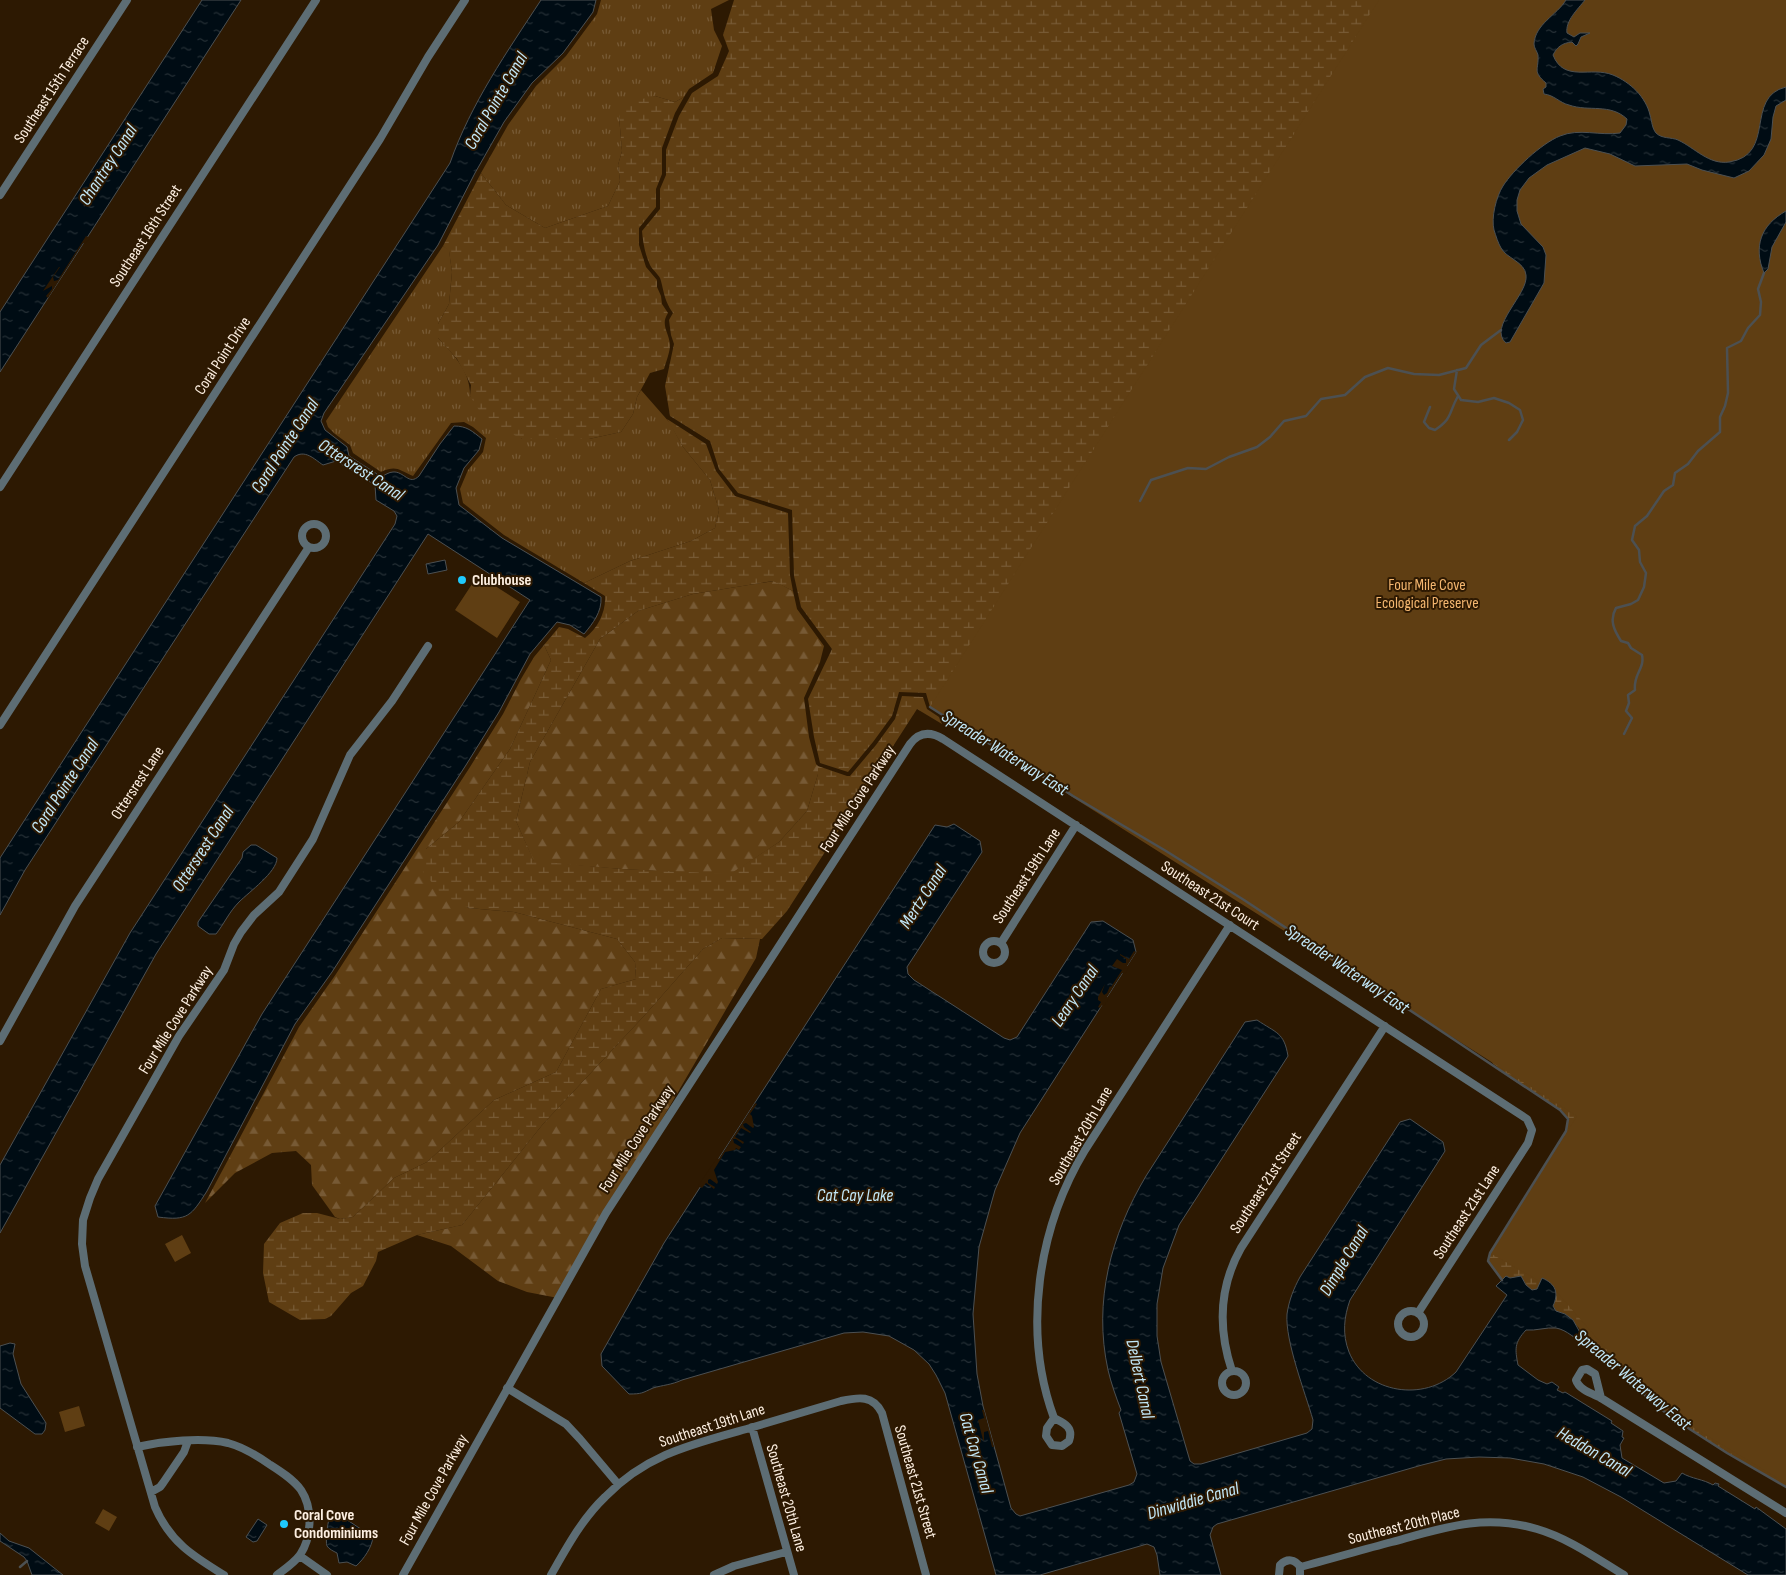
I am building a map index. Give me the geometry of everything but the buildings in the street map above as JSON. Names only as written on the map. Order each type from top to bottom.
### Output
[{"type":"street","name":"Southeast 15th Terrace","points":[[0,195],[127,0]]},
{"type":"street","name":"Southeast 16th Street","points":[[0,487],[316,0]]},
{"type":"street","name":"Coral Point Drive","points":[[0,725],[377,144],[428,57],[465,0]]},
{"type":"street","name":"Ottersrest Lane","points":[[0,1041],[75,906],[309,547]]},
{"type":"street","name":"Four Mile Cove Parkway","points":[[224,1575],[195,1556],[176,1540],[162,1522],[137,1447],[90,1288],[82,1255],[82,1228],[90,1198],[98,1179],[176,1041],[224,970],[241,932],[254,915],[276,896],[296,867],[313,839],[350,755],[392,701],[428,646]]},
{"type":"street","name":"Southeast 21st Court","points":[[921,735],[929,733],[939,736],[1521,1114],[1531,1124]]},
{"type":"street","name":"Four Mile Cove Parkway","points":[[403,1575],[606,1213],[910,744],[921,735]]},
{"type":"street","name":"Southeast 19th Lane","points":[[1000,943],[1076,825]]},
{"type":"street","name":"Southeast 20th Lane","points":[[1054,1418],[1046,1393],[1041,1361],[1038,1308],[1045,1252],[1056,1209],[1069,1178],[1085,1150],[1230,925]]},
{"type":"street","name":"Southeast 21st Street","points":[[1232,1371],[1224,1340],[1222,1315],[1224,1293],[1232,1265],[1241,1248],[1385,1026]]},
{"type":"street","name":"Southeast 21st Lane","points":[[1418,1313],[1528,1143],[1532,1130],[1531,1124]]},
{"type":"street","points":[[507,1388],[566,1424],[618,1484]]},
{"type":"street","name":"Southeast 19th Lane","points":[[551,1575],[588,1516],[618,1484],[638,1469],[671,1451],[850,1399],[862,1397],[872,1400]]},
{"type":"street","points":[[1601,1398],[1786,1512]]},
{"type":"street","name":"Southeast 21st Street","points":[[872,1400],[882,1413],[926,1575]]},
{"type":"street","name":"Southeast 20th Lane","points":[[752,1428],[794,1575]]},
{"type":"street","points":[[151,1492],[163,1483],[184,1452],[188,1441]]},
{"type":"street","points":[[137,1447],[161,1443],[218,1441],[240,1447],[265,1461],[297,1485],[307,1501],[310,1519],[307,1537],[300,1556],[277,1575]]},
{"type":"street","name":"Southeast 20th Place","points":[[1280,1575],[1280,1565],[1286,1560],[1295,1561],[1300,1571],[1435,1529],[1465,1523],[1492,1522],[1524,1525],[1548,1532],[1573,1544],[1624,1575]]},
{"type":"street","points":[[714,1575],[735,1566],[786,1552]]},
{"type":"street","points":[[300,1556],[327,1575]]},
{"type":"green space","points":[[601,0],[729,0],[711,9],[714,30],[722,46],[713,73],[689,89],[684,97],[675,102],[655,96],[619,116],[622,151],[618,165],[620,181],[608,206],[545,228],[506,205],[481,173],[508,125],[536,86],[566,56],[597,14]]},
{"type":"green space","name":"Four Mile Cove Ecological Preserve","points":[[734,0],[1566,0],[1786,253],[1786,1487],[1727,1453],[1674,1419],[1653,1403],[1634,1385],[1620,1367],[1582,1336],[1579,1328],[1565,1314],[1556,1311],[1540,1283],[1537,1289],[1532,1291],[1526,1285],[1506,1277],[1502,1280],[1488,1261],[1490,1253],[1566,1131],[1568,1119],[1560,1110],[1510,1078],[1480,1052],[1014,757],[977,737],[930,707],[926,693],[899,692],[892,716],[848,772],[820,763],[808,699],[832,649],[801,607],[794,576],[792,510],[738,493],[719,469],[710,441],[670,416],[665,386],[674,344],[669,320],[673,313],[666,301],[660,279],[648,261],[642,235],[642,231],[660,209],[660,189],[666,175],[666,150],[679,116],[692,93],[718,76],[729,51],[723,35]]},
{"type":"green space","name":"Four Mile Cove Ecological Preserve","points":[[1379,0],[1786,0],[1786,1483],[1653,1403],[1555,1290],[1490,1253],[1577,1116],[930,707]]},
{"type":"green space","points":[[655,96],[675,102],[684,97],[675,113],[662,148],[662,174],[656,189],[656,207],[639,228],[639,245],[646,267],[657,280],[662,304],[668,313],[665,325],[670,348],[664,369],[650,373],[637,397],[633,414],[621,432],[589,439],[522,439],[486,421],[470,396],[471,385],[457,359],[438,338],[438,324],[449,304],[452,272],[449,251],[443,246],[481,173],[506,205],[545,228],[608,206],[620,181],[618,165],[622,151],[619,116],[625,103]]},
{"type":"green space","points":[[443,246],[449,250],[452,272],[449,304],[438,324],[438,338],[455,357],[464,371],[470,387],[470,396],[522,439],[589,439],[621,432],[633,414],[637,397],[641,390],[670,423],[683,447],[710,480],[719,510],[715,528],[691,541],[630,561],[584,583],[504,535],[463,503],[460,489],[468,470],[483,452],[486,438],[473,427],[464,422],[451,423],[413,476],[394,469],[381,472],[353,453],[350,445],[328,427],[326,421]]},
{"type":"green space","points":[[667,419],[706,444],[716,471],[735,496],[788,513],[790,575],[793,591],[773,581],[693,594],[638,611],[600,639],[530,762],[516,821],[534,861],[622,869],[730,874],[779,842],[807,811],[818,774],[818,766],[850,776],[895,719],[902,696],[923,697],[927,709],[939,717],[942,724],[917,709],[787,911],[762,939],[722,938],[703,949],[644,1016],[543,1124],[462,1225],[417,1235],[378,1252],[376,1261],[363,1286],[351,1293],[331,1316],[325,1319],[300,1320],[269,1302],[263,1273],[264,1244],[280,1223],[303,1213],[317,1213],[340,1219],[353,1217],[394,1178],[427,1162],[494,1100],[556,1072],[601,989],[636,979],[635,962],[617,939],[514,912],[469,908],[441,894],[421,869],[426,849],[459,822],[510,749],[551,660],[544,645],[559,627],[568,629],[585,638],[597,625],[603,614],[605,596],[584,583],[630,561],[691,541],[715,528],[719,510],[710,480],[683,447]]},
{"type":"green space","points":[[478,575],[520,602],[497,638],[455,610]]},
{"type":"green space","points":[[774,581],[793,591],[797,609],[824,646],[820,662],[804,698],[809,737],[818,766],[818,774],[807,811],[779,842],[730,875],[534,862],[516,821],[530,762],[600,639],[638,611],[693,594]]},
{"type":"green space","points":[[544,645],[551,660],[510,749],[459,822],[426,849],[468,908],[514,912],[617,939],[635,962],[636,979],[601,989],[556,1072],[494,1100],[427,1162],[394,1178],[353,1217],[340,1219],[335,1217],[312,1185],[311,1165],[296,1151],[272,1153],[235,1173],[205,1203],[299,1027],[336,974],[470,767],[503,714],[534,657]]},
{"type":"green space","points":[[722,938],[760,939],[756,958],[558,1298],[527,1292],[498,1281],[451,1246],[417,1235],[462,1225],[543,1124],[644,1016],[703,949]]},
{"type":"green space","points":[[182,1235],[191,1253],[175,1262],[165,1244]]},
{"type":"green space","points":[[79,1406],[85,1426],[65,1432],[59,1412]]},
{"type":"green space","points":[[103,1509],[117,1517],[109,1531],[95,1523]]},
{"type":"water","name":"Chantrey Canal","points":[[202,0],[241,0],[0,372],[0,312]]},
{"type":"water","points":[[541,0],[596,0],[593,12],[563,53],[532,83],[504,122],[438,245],[324,413],[321,421],[325,430],[347,447],[349,456],[377,474],[377,476],[381,477],[390,472],[397,472],[409,479],[415,479],[419,476],[454,426],[472,431],[482,439],[479,450],[464,468],[456,488],[459,505],[502,538],[601,597],[600,608],[594,621],[584,634],[570,625],[557,622],[530,654],[499,712],[466,765],[332,972],[295,1024],[202,1199],[188,1215],[176,1218],[158,1217],[155,1206],[262,1014],[530,600],[428,534],[156,954],[0,1233],[0,1165],[130,933],[395,524],[397,516],[394,511],[376,500],[375,485],[336,461],[323,465],[306,454],[294,457],[25,870],[0,915],[0,858],[450,163],[479,99]]},
{"type":"water","points":[[1566,0],[1585,0],[1570,20],[1567,33],[1574,37],[1580,33],[1590,33],[1581,37],[1576,46],[1572,42],[1565,43],[1558,48],[1553,55],[1558,64],[1564,69],[1571,71],[1613,75],[1625,82],[1645,102],[1656,133],[1678,140],[1715,161],[1729,162],[1744,157],[1752,149],[1757,138],[1766,102],[1773,93],[1786,87],[1786,100],[1776,106],[1771,139],[1764,155],[1749,171],[1734,178],[1687,164],[1635,166],[1610,154],[1585,148],[1547,165],[1529,178],[1520,190],[1517,200],[1517,211],[1521,224],[1543,247],[1546,255],[1544,283],[1510,342],[1506,343],[1502,336],[1502,328],[1525,283],[1526,275],[1519,263],[1503,251],[1494,230],[1494,214],[1500,191],[1521,165],[1545,145],[1560,136],[1582,132],[1620,133],[1626,125],[1627,119],[1614,111],[1577,107],[1544,94],[1543,89],[1546,87],[1546,83],[1539,76],[1537,70],[1538,55],[1534,47],[1535,37],[1542,25]]},
{"type":"water","points":[[1786,211],[1786,222],[1772,247],[1768,269],[1764,273],[1759,254],[1761,237],[1770,223]]},
{"type":"water","points":[[445,560],[447,570],[428,574],[426,564]]},
{"type":"water","points":[[954,824],[980,841],[982,852],[907,967],[908,974],[914,980],[1010,1040],[1017,1037],[1091,922],[1103,921],[1133,940],[1136,952],[1020,1133],[995,1190],[979,1247],[973,1314],[977,1374],[983,1406],[1011,1508],[1016,1514],[1020,1516],[1134,1482],[1137,1474],[1119,1413],[1121,1410],[1109,1375],[1104,1344],[1104,1294],[1108,1269],[1123,1222],[1146,1176],[1245,1022],[1257,1020],[1281,1037],[1288,1056],[1179,1225],[1163,1268],[1157,1304],[1157,1336],[1161,1362],[1190,1461],[1194,1464],[1201,1464],[1307,1433],[1312,1429],[1313,1420],[1289,1338],[1287,1314],[1290,1299],[1300,1277],[1400,1122],[1410,1119],[1443,1142],[1445,1151],[1350,1300],[1345,1319],[1345,1339],[1349,1352],[1357,1366],[1382,1385],[1397,1389],[1413,1390],[1429,1387],[1443,1381],[1456,1372],[1507,1295],[1496,1286],[1506,1276],[1510,1278],[1521,1276],[1526,1285],[1532,1290],[1537,1289],[1542,1278],[1547,1280],[1555,1289],[1556,1297],[1553,1306],[1556,1311],[1565,1314],[1573,1320],[1582,1336],[1592,1346],[1584,1346],[1568,1333],[1556,1328],[1526,1330],[1516,1346],[1518,1365],[1538,1380],[1547,1384],[1552,1382],[1559,1387],[1557,1390],[1565,1392],[1612,1421],[1611,1423],[1623,1431],[1622,1437],[1624,1438],[1620,1445],[1622,1458],[1664,1483],[1676,1481],[1682,1473],[1713,1485],[1715,1483],[1719,1484],[1718,1486],[1755,1509],[1756,1507],[1786,1529],[1786,1575],[1748,1575],[1621,1497],[1583,1477],[1544,1464],[1510,1458],[1479,1457],[1446,1459],[1422,1465],[1217,1524],[1213,1527],[1210,1535],[1221,1575],[1160,1575],[1154,1547],[1147,1544],[1040,1575],[996,1575],[945,1393],[929,1364],[914,1350],[889,1336],[863,1332],[844,1333],[653,1388],[642,1393],[629,1394],[602,1366],[601,1354],[664,1243],[935,825],[947,827]]},
{"type":"water","points":[[251,845],[256,845],[277,858],[276,863],[262,882],[235,906],[216,934],[209,934],[198,926],[198,922],[242,858],[243,852]]},
{"type":"water","points":[[10,1343],[15,1344],[13,1354],[21,1384],[46,1423],[42,1434],[35,1434],[0,1408],[0,1346]]},
{"type":"water","points":[[335,1512],[373,1537],[367,1553],[356,1566],[347,1562],[339,1563],[337,1553],[326,1544],[329,1520],[331,1514]]},
{"type":"water","points":[[258,1519],[267,1525],[257,1541],[253,1542],[246,1537]]},
{"type":"water","points":[[0,1533],[9,1541],[29,1548],[63,1575],[32,1575],[24,1557],[0,1541]]},
{"type":"pier","points":[[86,236],[90,238],[85,244],[83,243],[48,298],[46,296],[52,289],[52,286],[43,291],[60,267],[53,277],[54,281],[58,280]]},
{"type":"pier","points":[[1134,951],[1136,952],[1127,966],[1129,967],[1125,974],[1122,973],[1107,997],[1109,998],[1104,1006],[1098,1007],[1101,1002],[1098,1000],[1098,997],[1105,984],[1102,992],[1104,995],[1122,970],[1112,966],[1117,959],[1126,963],[1126,959],[1120,954],[1129,959]]},
{"type":"pier","points":[[755,1103],[757,1104],[750,1114],[754,1127],[746,1123],[743,1124],[751,1132],[741,1128],[735,1137],[744,1142],[743,1144],[733,1139],[734,1143],[741,1147],[739,1150],[736,1148],[735,1150],[725,1152],[714,1170],[717,1184],[710,1179],[708,1180],[708,1183],[715,1187],[714,1189],[706,1183],[702,1188],[698,1186],[717,1158],[719,1159]]},
{"type":"pier","points":[[982,1410],[984,1410],[994,1447],[992,1447],[988,1431],[984,1432],[983,1440],[978,1420],[984,1418]]},
{"type":"waterway","points":[[1624,734],[1632,718],[1626,711],[1629,703],[1628,695],[1635,690],[1636,680],[1642,664],[1642,655],[1631,648],[1628,643],[1621,641],[1614,629],[1613,617],[1616,608],[1638,600],[1644,587],[1646,573],[1640,562],[1639,550],[1632,540],[1635,526],[1647,516],[1664,491],[1673,485],[1675,473],[1688,464],[1698,451],[1720,432],[1720,417],[1728,393],[1727,348],[1741,341],[1748,328],[1760,315],[1761,302],[1758,289],[1764,273]]},
{"type":"waterway","points":[[1140,501],[1151,480],[1188,468],[1206,469],[1229,457],[1257,447],[1270,437],[1284,421],[1306,416],[1321,399],[1345,395],[1365,377],[1388,368],[1414,374],[1439,375],[1466,368],[1481,345],[1501,330]]},
{"type":"waterway","points":[[1457,370],[1454,389],[1461,400],[1478,402],[1494,398],[1509,403],[1520,410],[1523,420],[1517,432],[1509,440]]},
{"type":"waterway","points":[[1430,407],[1424,422],[1429,428],[1435,430],[1448,419],[1458,396]]},
{"type":"waterway","name":"Spreader Waterway East","points":[[930,707],[1244,900],[1560,1110],[1568,1119],[1566,1131],[1490,1253],[1488,1261],[1502,1280]]},
{"type":"waterway","name":"Spreader Waterway East","points":[[1592,1346],[1620,1367],[1634,1385],[1674,1419],[1727,1453],[1786,1487]]},
{"type":"waterway","points":[[20,1567],[27,1561]]},
{"type":"place","name":"Clubhouse","points":[[462,580]]},
{"type":"place","name":"Coral Cove Condominiums","points":[[284,1524]]},
{"type":"water label","name":"Coral Pointe Canal","points":[[496,101]]},
{"type":"water label","name":"Coral Pointe Canal","points":[[285,446]]},
{"type":"water label","name":"Ottersrest Canal","points":[[361,470]]},
{"type":"water label","name":"Coral Pointe Canal","points":[[65,786]]},
{"type":"water label","name":"Ottersrest Canal","points":[[203,849]]},
{"type":"water label","name":"Mertz Canal","points":[[923,897]]},
{"type":"water label","name":"Leary Canal","points":[[1075,996]]},
{"type":"water label","name":"Cat Cay Lake","points":[[855,1195]]},
{"type":"water label","name":"Dimple Canal","points":[[1344,1261]]},
{"type":"water label","name":"Delbert Canal","points":[[1140,1379]]},
{"type":"water label","name":"Heddon Canal","points":[[1594,1452]]},
{"type":"water label","name":"Cat Cay Canal","points":[[976,1453]]},
{"type":"water label","name":"Dinwiddie Canal","points":[[1193,1501]]}]
